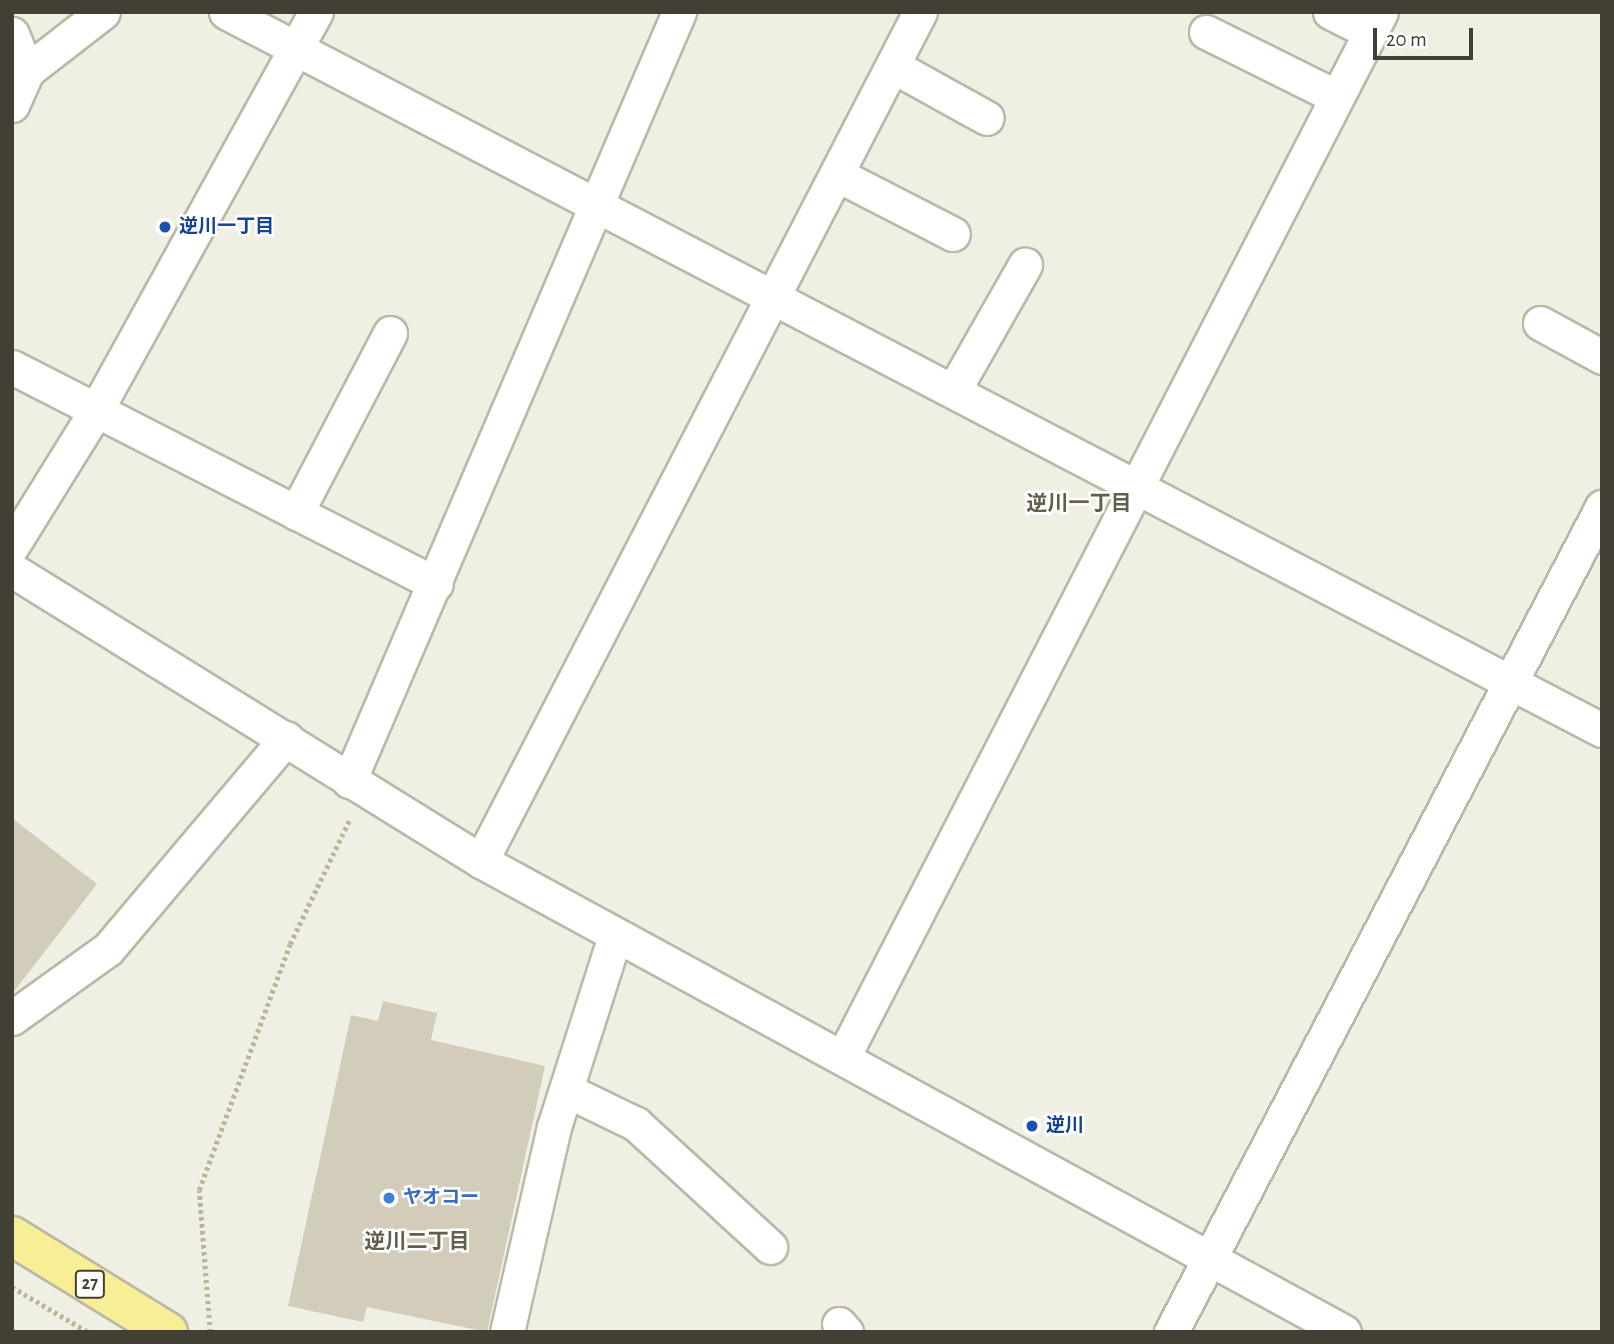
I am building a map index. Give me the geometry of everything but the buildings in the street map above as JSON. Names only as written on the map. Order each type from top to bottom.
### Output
[{"type":"main road","name":"27","points":[[12,1236],[168,1332]]},
{"type":"street","points":[[12,105],[27,71],[103,12]]},
{"type":"street","points":[[226,12],[295,50],[599,203],[771,299],[955,388],[1136,487],[1602,730]]},
{"type":"street","points":[[12,546],[95,412],[316,12]]},
{"type":"street","points":[[356,785],[436,584],[679,12]]},
{"type":"street","points":[[481,861],[920,12]]},
{"type":"street","points":[[843,1057],[1376,22],[1330,12]]},
{"type":"street","points":[[1206,32],[1337,97]]},
{"type":"street","points":[[12,34],[27,71]]},
{"type":"street","points":[[893,66],[987,118]]},
{"type":"street","points":[[838,175],[953,234]]},
{"type":"street","points":[[955,388],[1025,265]]},
{"type":"street","points":[[1540,323],[1602,358]]},
{"type":"street","points":[[296,513],[390,333]]},
{"type":"street","points":[[12,366],[95,412],[436,584]]},
{"type":"street","points":[[1171,1332],[1602,507]]},
{"type":"street","points":[[12,570],[481,861],[1344,1332]]},
{"type":"street","points":[[12,1018],[108,949],[286,738]]},
{"type":"street","points":[[507,1332],[566,1090],[615,936]]},
{"type":"street","points":[[566,1090],[636,1124],[770,1247]]},
{"type":"path","points":[[209,1332],[199,1189],[290,944],[356,785]]},
{"type":"path","points":[[12,1287],[88,1332]]},
{"type":"place","name":"逆川一丁目","points":[[165,227]]},
{"type":"place","name":"逆川","points":[[1032,1126]]},
{"type":"place","name":"ヤオコー","points":[[389,1198]]},
{"type":"district","name":"逆川一丁目","points":[[1079,504]]},
{"type":"district","name":"逆川二丁目","points":[[417,1242]]}]
